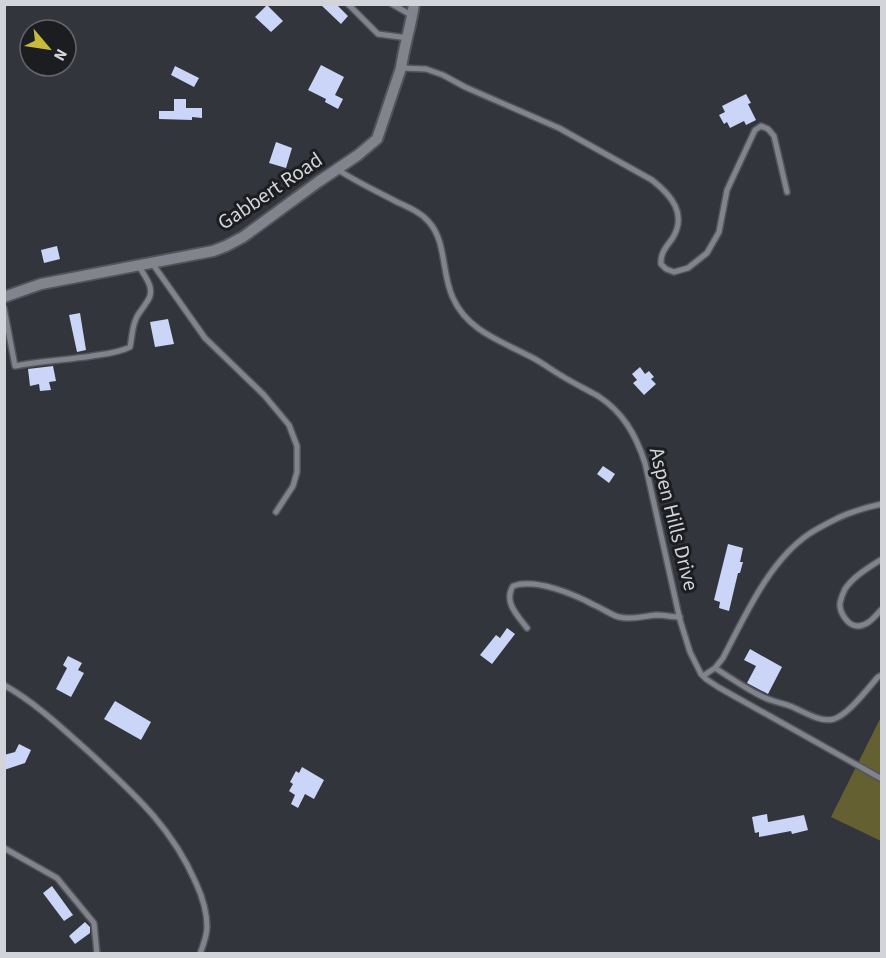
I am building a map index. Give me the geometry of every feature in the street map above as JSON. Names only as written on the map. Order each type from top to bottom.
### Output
[{"type":"street","name":"Gabbert Road","points":[[4,297],[41,284],[213,250],[243,237],[377,139],[401,68],[414,10]]},
{"type":"lane","points":[[348,4],[378,34],[408,38]]},
{"type":"lane","points":[[392,4],[414,10]]},
{"type":"lane","points":[[401,68],[426,69],[443,75],[559,128],[652,180],[665,190],[678,213],[679,222],[675,234],[660,259],[661,264],[674,272],[688,268],[707,254],[719,232],[727,190],[755,130],[761,126],[768,129],[774,136],[787,192]]},
{"type":"lane","name":"Aspen Hills Drive","points":[[337,169],[418,212],[430,222],[439,237],[445,272],[453,298],[462,314],[472,324],[598,396],[626,421],[640,446],[680,617],[690,652],[703,676],[718,687],[882,779]]},
{"type":"lane","points":[[152,263],[205,338],[264,395],[288,425],[297,446],[297,472],[293,486],[276,512]]},
{"type":"lane","points":[[4,308],[15,366],[122,351],[130,347],[135,321],[151,294],[150,284],[138,266]]},
{"type":"lane","points":[[703,676],[715,668],[723,658],[764,585],[788,553],[808,535],[828,523],[846,514],[882,504]]},
{"type":"lane","points":[[882,559],[854,579],[844,591],[840,603],[840,609],[850,623],[859,626],[866,624],[882,609]]},
{"type":"lane","points":[[527,628],[510,604],[509,595],[513,586],[523,583],[577,597],[618,616],[630,618],[657,615],[680,617]]},
{"type":"lane","points":[[715,668],[764,697],[832,720],[841,716],[882,675]]},
{"type":"lane","points":[[4,685],[61,726],[159,821],[194,878],[202,898],[207,931],[200,954]]},
{"type":"lane","points":[[4,848],[57,878],[68,890],[94,923],[98,954]]},
{"type":"shaded area","points":[[881,717],[881,841],[831,817]]},
{"type":"building","points":[[320,4],[336,4],[348,16],[341,24]]},
{"type":"building","points":[[267,5],[283,21],[271,32],[255,17]]},
{"type":"building","points":[[321,65],[344,77],[335,95],[343,99],[338,109],[325,102],[326,99],[308,90]]},
{"type":"building","points":[[175,66],[199,78],[194,87],[171,75]]},
{"type":"building","points":[[746,94],[756,120],[746,125],[744,121],[730,128],[727,122],[724,124],[719,115],[725,112],[722,106]]},
{"type":"building","points":[[174,99],[186,99],[186,108],[202,108],[202,118],[159,119],[159,111],[174,111]]},
{"type":"building","points":[[276,142],[292,148],[286,168],[269,163]]},
{"type":"building","points":[[57,246],[60,259],[44,263],[41,250]]},
{"type":"building","points":[[80,313],[86,350],[77,352],[69,315]]},
{"type":"building","points":[[168,319],[174,344],[155,347],[150,322]]},
{"type":"building","points":[[53,366],[56,381],[49,382],[51,390],[40,391],[39,384],[30,386],[28,369]]},
{"type":"building","points":[[640,367],[645,374],[649,371],[654,377],[651,379],[656,384],[644,395],[633,383],[637,380],[632,374]]},
{"type":"building","points":[[603,466],[615,474],[609,483],[597,474]]},
{"type":"building","points":[[728,544],[743,548],[740,562],[743,562],[729,611],[719,608],[720,602],[714,600]]},
{"type":"building","points":[[507,628],[515,634],[492,664],[480,655],[496,635],[500,638]]},
{"type":"building","points":[[750,649],[782,667],[768,694],[747,683],[756,666],[744,660]]},
{"type":"building","points":[[68,656],[82,663],[78,670],[84,673],[71,697],[56,689],[67,668],[63,665]]},
{"type":"building","points":[[115,701],[151,722],[141,740],[104,719]]},
{"type":"building","points":[[19,744],[31,750],[25,763],[4,770],[4,755],[15,752]]},
{"type":"building","points":[[302,767],[324,780],[314,799],[305,794],[298,808],[291,804],[295,795],[289,791],[293,784],[290,782],[296,771],[299,773]]},
{"type":"building","points":[[767,814],[768,822],[804,815],[808,830],[759,837],[759,832],[755,833],[752,817]]},
{"type":"building","points":[[52,886],[73,915],[64,921],[43,893]]},
{"type":"building","points":[[85,922],[90,927],[90,933],[75,944],[69,936]]}]
